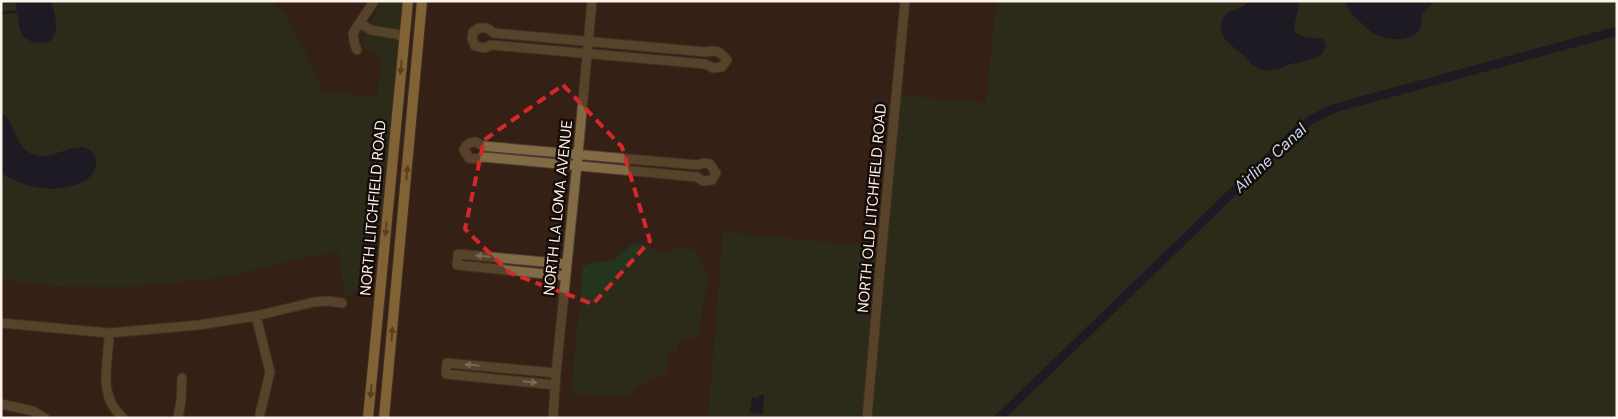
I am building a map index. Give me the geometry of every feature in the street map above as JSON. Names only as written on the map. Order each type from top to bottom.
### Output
[{"type":"main road","name":"NORTH LITCHFIELD ROAD","points":[[368,418],[408,1]]},
{"type":"main road","name":"NORTH LITCHFIELD ROAD","points":[[384,418],[422,1]]},
{"type":"street","points":[[357,50],[353,34],[374,1]]},
{"type":"street","name":"NORTH LA LOMA AVENUE","points":[[553,418],[592,1]]},
{"type":"street","name":"NORTH OLD LITCHFIELD ROAD","points":[[867,418],[905,1]]},
{"type":"street","points":[[360,23],[371,30],[396,34],[404,38]]},
{"type":"street","points":[[479,28],[487,28],[494,33],[588,42],[706,52],[713,50],[721,52],[727,60],[722,68],[713,68],[705,64],[587,53],[491,45],[485,48],[475,46],[472,39],[474,32],[479,28]]},
{"type":"street","points":[[528,48],[529,36]]},
{"type":"street","points":[[659,48],[659,60]]},
{"type":"street","points":[[472,142],[476,142],[483,146],[578,154],[698,165],[703,163],[710,164],[716,173],[712,180],[703,181],[697,177],[577,165],[483,157],[476,159],[469,158],[464,150],[472,142]]},
{"type":"street","points":[[518,149],[518,160]]},
{"type":"street","points":[[649,172],[650,161]]},
{"type":"street","points":[[565,276],[457,265],[458,254],[566,264]]},
{"type":"street","points":[[509,270],[510,259]]},
{"type":"street","points":[[1,323],[109,333],[199,325],[256,316],[314,302],[342,303]]},
{"type":"street","points":[[256,316],[270,372],[260,418]]},
{"type":"street","points":[[109,333],[105,380],[107,392],[114,408],[123,418]]},
{"type":"street","points":[[555,385],[446,374],[447,363],[556,373]]},
{"type":"street","points":[[500,368],[500,379]]},
{"type":"street","points":[[178,418],[182,378]]},
{"type":"street","points":[[1,404],[34,411],[45,418]]},
{"type":"highlighted area","points":[[563,85],[622,147],[650,241],[593,304],[510,273],[465,229],[484,140]]},
{"type":"green space","points":[[1,1],[272,1],[286,16],[306,53],[323,92],[377,97],[381,57],[368,52],[362,44],[362,40],[382,1],[404,1],[383,224],[374,255],[369,291],[363,294],[352,292],[343,298],[343,284],[338,252],[301,258],[226,277],[132,287],[49,286],[1,279]]},
{"type":"green space","points":[[996,1],[1617,1],[1617,418],[708,418],[723,232],[881,247],[896,95],[986,103]]},
{"type":"green space","points":[[638,243],[660,251],[686,247],[698,254],[709,277],[708,287],[704,294],[699,335],[696,339],[680,338],[678,351],[669,351],[667,372],[622,398],[571,393],[583,267],[614,259],[632,245]]},
{"type":"water","points":[[14,1],[51,1],[56,20],[55,34],[52,39],[48,42],[32,42],[22,35]]},
{"type":"water","points":[[1249,1],[1298,1],[1295,32],[1302,36],[1323,39],[1326,45],[1323,53],[1312,59],[1277,69],[1267,70],[1255,67],[1226,41],[1221,32],[1224,17]]},
{"type":"water","points":[[1346,1],[1435,1],[1422,14],[1421,26],[1418,32],[1408,38],[1396,39],[1371,32],[1350,12]]},
{"type":"water","points":[[1,112],[11,123],[20,143],[31,153],[46,156],[74,148],[86,148],[95,157],[96,164],[93,173],[84,181],[72,186],[51,189],[20,183],[1,173]]},
{"type":"water","points":[[759,395],[764,395],[763,414],[750,413],[752,397],[758,398]]},
{"type":"waterway","points":[[1,13],[22,11]]},
{"type":"waterway","name":"Airline Canal","points":[[999,418],[1292,135],[1312,119],[1335,108],[1617,31]]}]
